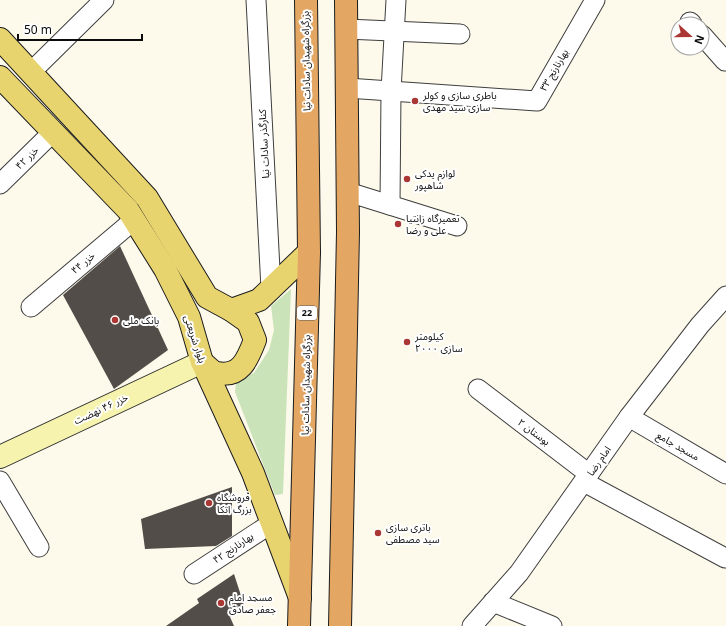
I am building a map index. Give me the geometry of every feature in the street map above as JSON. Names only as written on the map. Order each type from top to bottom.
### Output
[{"type":"highway","name":"بزرگراه شهیدان سادات نیا","points":[[299,626],[309,252],[306,0]]},
{"type":"highway","points":[[340,626],[348,192],[346,0]]},
{"type":"main road","points":[[0,39],[147,198],[207,297],[232,310],[248,322],[255,340],[247,361],[232,373],[216,373],[202,362]]},
{"type":"main road","name":"بلوار شریعتی","points":[[0,77],[128,210],[165,269],[189,317],[202,362],[253,473],[300,600]]},
{"type":"main road","points":[[232,310],[260,300],[309,252]]},
{"type":"street","points":[[31,72],[104,0]]},
{"type":"street","name":"کنارگذر سادات نیا","points":[[256,0],[271,289]]},
{"type":"street","points":[[390,205],[391,91],[396,32],[396,0]]},
{"type":"street","name":"بهارنارنج ۳۳","points":[[347,88],[537,101],[595,0]]},
{"type":"street","points":[[346,29],[460,34]]},
{"type":"street","points":[[710,43],[726,60]]},
{"type":"street","name":"خزر ۴۲","points":[[0,184],[53,132]]},
{"type":"street","points":[[348,192],[457,226]]},
{"type":"street","name":"خزر ۴۴","points":[[31,307],[134,220]]},
{"type":"street","name":"امام رضا","points":[[472,626],[519,573],[629,417],[700,325],[726,296]]},
{"type":"street","name":"خزر ۴۶ نهضت","points":[[0,457],[202,362]]},
{"type":"street","name":"بوستان ۲","points":[[478,389],[586,478],[725,558]]},
{"type":"street","name":"مسجد جامع","points":[[629,417],[726,474]]},
{"type":"street","points":[[0,481],[39,546]]},
{"type":"street","name":"بهارنارنج ۴۲","points":[[194,574],[272,523]]},
{"type":"street","points":[[493,602],[552,626]]},
{"type":"green space","points":[[291,289],[283,494],[275,495],[235,392],[236,381],[254,373],[269,350],[274,330],[271,306]]},
{"type":"building","name":"بانک ملی","points":[[120,246],[168,350],[114,389],[63,295]]},
{"type":"building","name":"فروشگاه بزرگ اتکا","points":[[232,487],[232,536],[216,546],[145,549],[141,519]]},
{"type":"building","name":"مسجد امام جعفر صادق","points":[[234,574],[245,608],[230,617],[234,626],[166,626],[199,603],[197,599]]},
{"type":"place","name":"باطری سازی و کولر سازی سید مهدی","points":[[415,101]]},
{"type":"place","name":"لوازم یدکی شاهپور","points":[[407,179]]},
{"type":"place","name":"تعمیرگاه زانتیا علی و رضا","points":[[398,224]]},
{"type":"place","name":"بانک ملی","points":[[115,320]]},
{"type":"place","name":"کیلومتر سازی ۲۰۰۰","points":[[407,342]]},
{"type":"place","name":"فروشگاه بزرگ اتکا","points":[[209,503]]},
{"type":"place","name":"باتری سازی سید مصطفی","points":[[378,533]]},
{"type":"place","name":"مسجد امام جعفر صادق","points":[[221,603]]}]
